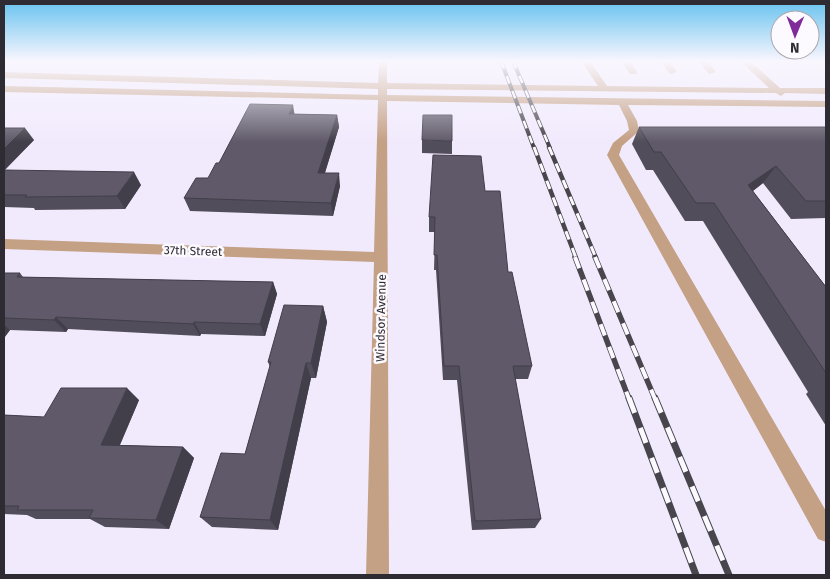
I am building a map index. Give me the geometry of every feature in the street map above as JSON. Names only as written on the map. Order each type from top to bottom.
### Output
[{"type":"street","points":[[294,88],[622,102],[826,104]]},
{"type":"street","name":"Windsor Avenue","points":[[378,575],[383,88]]},
{"type":"street","points":[[775,88],[793,104]]},
{"type":"street","points":[[4,89],[383,92],[605,89],[826,91]]},
{"type":"street","points":[[622,102],[632,121],[634,131],[617,145],[613,155],[826,532]]},
{"type":"street","name":"37th Street","points":[[4,244],[382,257]]},
{"type":"building","points":[[250,104],[293,105],[289,114],[337,115],[318,173],[339,173],[331,203],[184,198],[196,178],[208,178],[216,163],[219,163]]},
{"type":"building","points":[[423,115],[452,115],[452,141],[422,140]]},
{"type":"building","points":[[639,127],[826,127],[826,201],[806,201],[776,166],[748,185],[826,287],[826,373],[714,203],[696,203],[661,152],[654,152]]},
{"type":"building","points":[[4,128],[25,128],[4,149]]},
{"type":"building","points":[[433,155],[481,156],[485,191],[500,191],[508,272],[512,272],[532,366],[513,366],[541,519],[475,521],[459,366],[444,366],[437,255],[434,255],[435,217],[429,217]]},
{"type":"building","points":[[4,170],[134,172],[117,196],[25,197],[27,195],[4,195]]},
{"type":"building","points":[[4,273],[20,273],[17,277],[273,282],[260,324],[194,322],[193,324],[56,317],[54,320],[4,318]]},
{"type":"building","points":[[284,305],[323,306],[311,363],[306,363],[270,520],[200,517],[221,453],[245,454],[271,362],[268,362]]},
{"type":"building","points":[[61,388],[127,388],[101,445],[183,447],[156,520],[89,518],[93,510],[17,510],[19,506],[4,506],[4,415],[44,417]]},
{"type":"railway","points":[[511,88],[534,148]]},
{"type":"railway","points":[[524,88],[550,148]]},
{"type":"railway","points":[[534,147],[576,258]]},
{"type":"railway","points":[[549,147],[596,258]]},
{"type":"railway","points":[[575,257],[629,399]]},
{"type":"railway","points":[[595,257],[655,399]]},
{"type":"railway","points":[[629,398],[696,575]]},
{"type":"railway","points":[[655,398],[729,575]]}]
